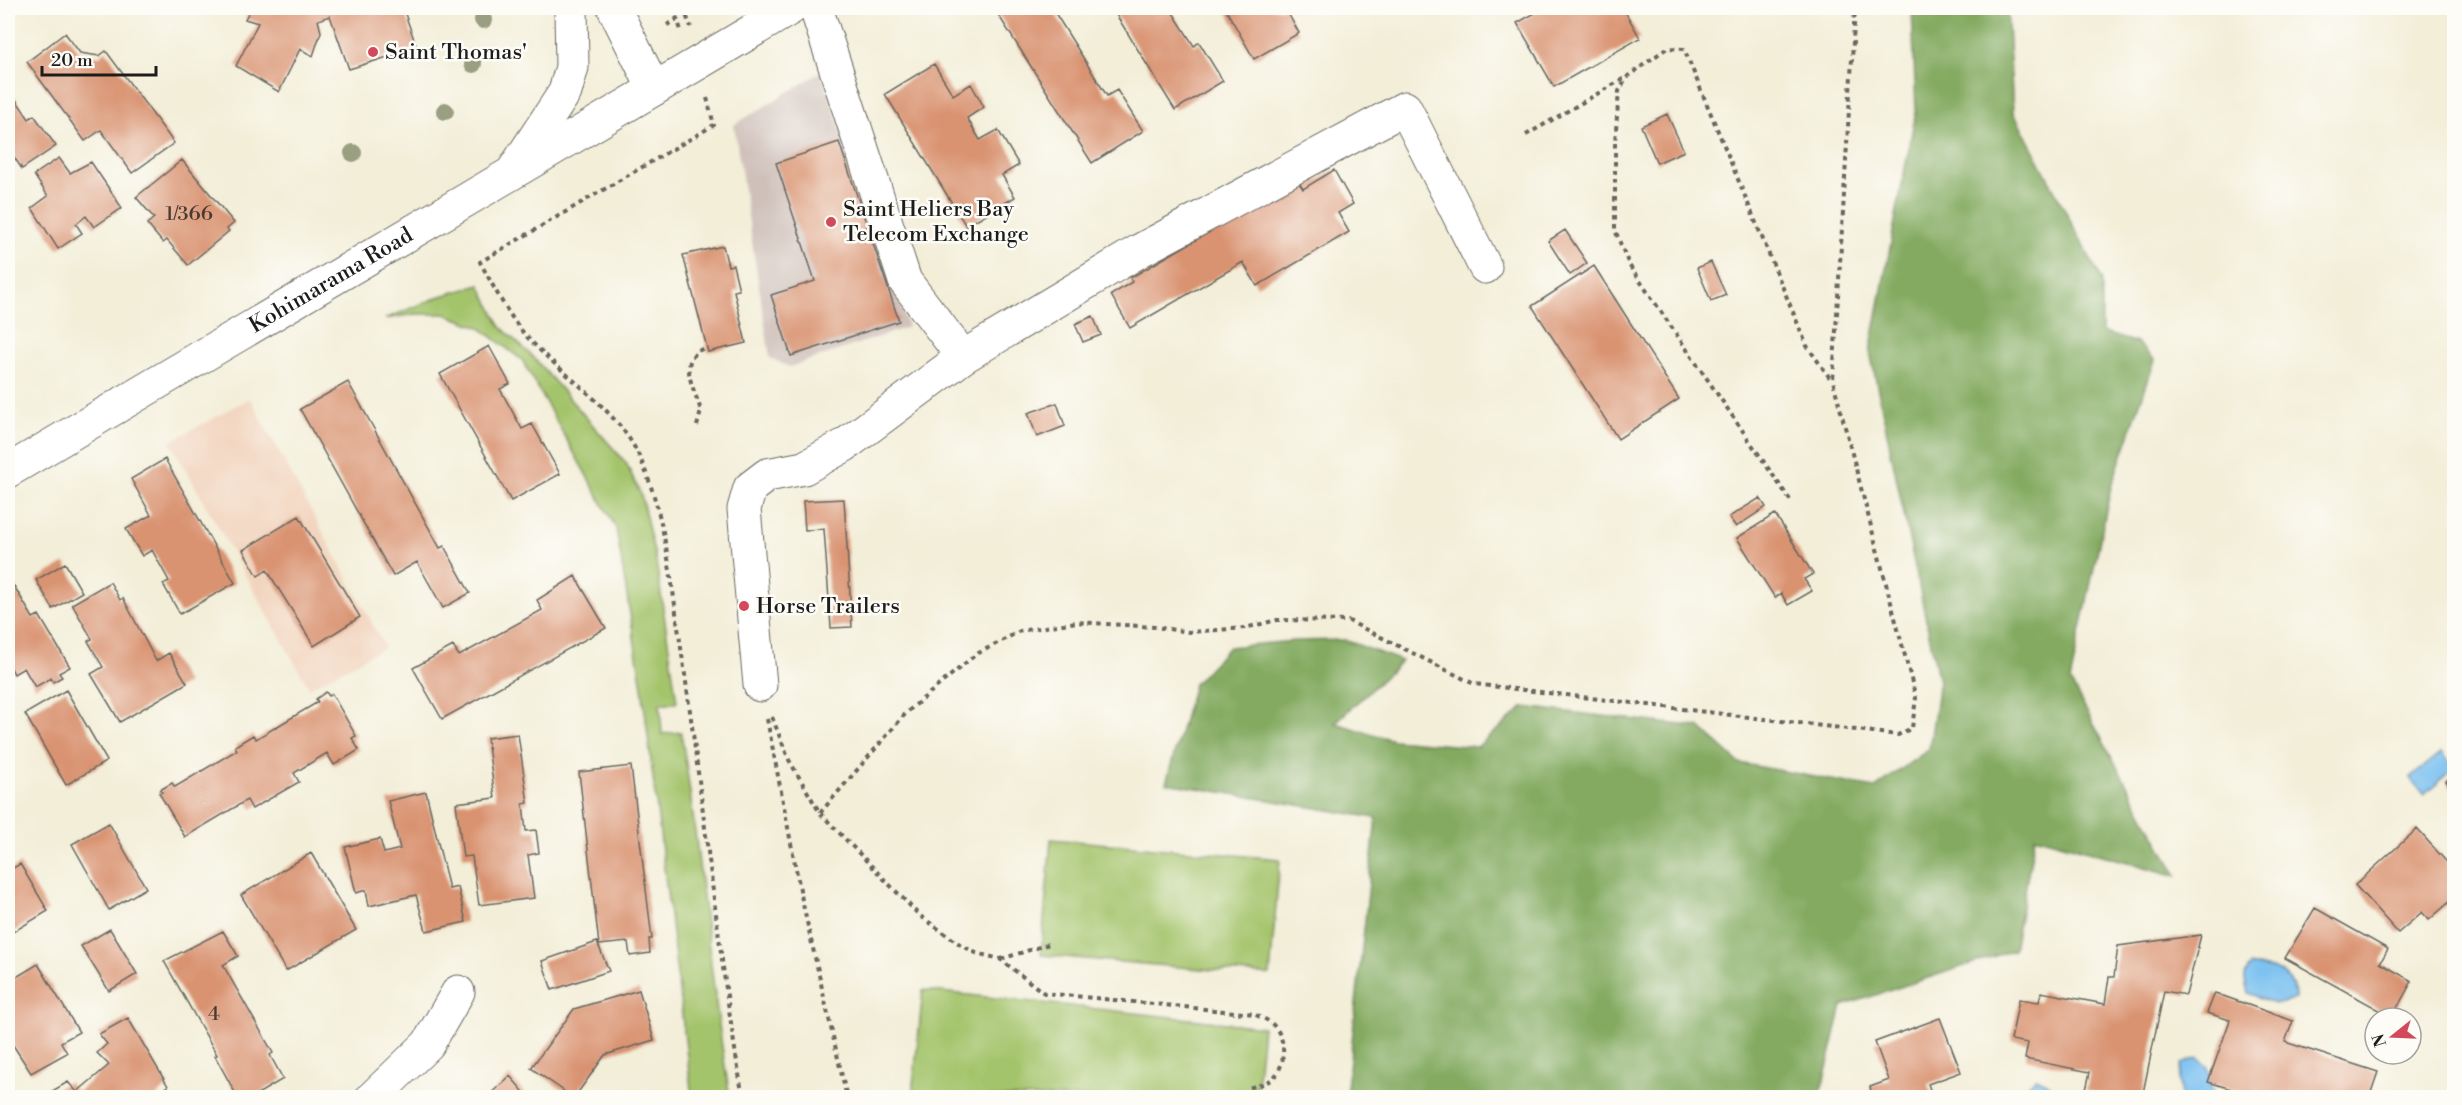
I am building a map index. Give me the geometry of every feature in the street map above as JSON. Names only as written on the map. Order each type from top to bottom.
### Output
[{"type":"main road","points":[[511,175],[565,92],[572,67],[571,8]]},
{"type":"main road","points":[[614,8],[654,89]]},
{"type":"main road","name":"Kohimarama Road","points":[[8,471],[791,8]]},
{"type":"main road","points":[[816,8],[905,281],[963,357]]},
{"type":"main road","points":[[760,686],[744,509],[750,488],[767,476],[804,468],[845,445],[963,357],[1139,251],[1406,108],[1485,267]]},
{"type":"main road","points":[[372,1098],[428,1044],[458,992]]},
{"type":"path","points":[[673,8],[679,18],[681,30]]},
{"type":"path","points":[[683,8],[690,25]]},
{"type":"path","points":[[820,813],[907,711],[975,655],[1020,631],[1076,622],[1155,627],[1189,632],[1245,628],[1277,620],[1349,621],[1473,684],[1898,735],[1912,728],[1916,698],[1833,381],[1855,8]]},
{"type":"path","points":[[667,25],[679,18]]},
{"type":"path","points":[[1526,135],[1628,76],[1667,48],[1684,49],[1807,346],[1833,381]]},
{"type":"path","points":[[1628,76],[1619,91],[1615,142],[1615,230],[1629,265],[1790,500]]},
{"type":"path","points":[[711,116],[714,125],[480,262],[508,314],[529,339],[617,423],[638,455],[653,489],[664,539],[702,793],[730,1020],[743,1098]]},
{"type":"path","points":[[697,426],[701,411],[691,386],[689,360],[694,353],[706,347]]},
{"type":"path","points":[[760,686],[789,760],[820,813],[919,915],[976,953],[1000,959],[1044,993],[1254,1014],[1271,1023],[1279,1033],[1285,1050],[1276,1075],[1264,1084],[1248,1088]]},
{"type":"path","points":[[760,686],[802,900],[847,1098]]},
{"type":"path","points":[[1000,959],[1049,944]]},
{"type":"shaded area","points":[[821,72],[908,327],[789,367],[770,358],[734,125]]},
{"type":"shaded area","points":[[250,398],[385,647],[309,688],[170,442]]},
{"type":"green space","points":[[1912,8],[2007,8],[2013,111],[2102,281],[2102,332],[2137,343],[2155,360],[2111,487],[2070,681],[2177,876],[2035,836],[2014,950],[1842,1006],[1820,1097],[1346,1097],[1376,818],[1166,783],[1194,684],[1229,647],[1293,641],[1345,640],[1402,661],[1335,723],[1393,740],[1477,747],[1524,707],[1699,727],[1739,763],[1875,788],[1929,749],[1939,682],[1870,352],[1916,111]]},
{"type":"green space","points":[[480,285],[501,327],[533,357],[626,463],[641,495],[656,561],[677,702],[660,704],[662,734],[681,732],[730,1097],[692,1097],[642,687],[616,528],[522,360],[479,327],[445,314],[415,314],[385,319],[441,296]]},
{"type":"green space","points":[[1051,839],[1280,859],[1270,975],[1041,955]]},
{"type":"green space","points":[[923,990],[1263,1027],[1256,1097],[912,1097]]},
{"type":"water","points":[[2442,752],[2454,769],[2424,795],[2410,778]]},
{"type":"water","points":[[2251,966],[2268,967],[2282,973],[2291,983],[2295,999],[2274,1004],[2248,993],[2245,976]]},
{"type":"water","points":[[2198,1058],[2208,1067],[2210,1085],[2216,1097],[2181,1098],[2179,1079],[2182,1064]]},
{"type":"water","points":[[2036,1078],[2071,1097],[2025,1097],[2024,1088]]},
{"type":"building","name":"Saint Thomas'","points":[[251,8],[403,8],[417,48],[349,69],[330,16],[318,20],[321,32],[313,56],[300,49],[279,92],[236,66],[258,23],[245,19]]},
{"type":"building","points":[[994,8],[1052,8],[1107,96],[1117,90],[1143,131],[1092,163]]},
{"type":"building","points":[[1112,8],[1170,8],[1194,46],[1199,42],[1223,81],[1175,110]]},
{"type":"building","points":[[1225,8],[1285,8],[1299,33],[1254,59]]},
{"type":"building","points":[[1544,8],[1623,8],[1640,38],[1554,87],[1517,23]]},
{"type":"building","points":[[65,33],[80,53],[99,56],[106,51],[174,143],[132,173],[101,130],[85,141],[27,62]]},
{"type":"building","points":[[934,64],[953,95],[971,84],[984,107],[967,118],[980,140],[998,130],[1019,165],[1002,175],[1015,197],[966,226],[885,94]]},
{"type":"building","points":[[8,88],[29,119],[34,115],[56,146],[22,169],[8,148]]},
{"type":"building","points":[[1667,114],[1684,151],[1657,163],[1641,126]]},
{"type":"building","name":"Saint Heliers Bay Telecom Exchange","points":[[839,142],[899,321],[791,356],[771,295],[815,281],[776,163]]},
{"type":"building","points":[[59,158],[70,173],[91,162],[122,208],[94,227],[86,216],[76,224],[82,233],[58,249],[32,208],[48,196],[34,175]]},
{"type":"building","points":[[182,160],[234,223],[227,229],[229,231],[188,265],[167,240],[163,243],[147,224],[154,218],[136,197]]},
{"type":"building","points":[[1334,170],[1353,204],[1338,213],[1349,232],[1257,286],[1243,262],[1130,328],[1111,295],[1132,282],[1130,278],[1298,181],[1303,189]]},
{"type":"building","points":[[1565,230],[1587,263],[1570,275],[1548,241]]},
{"type":"building","points":[[723,246],[728,266],[733,265],[739,290],[734,291],[746,343],[708,352],[683,255]]},
{"type":"building","points":[[1711,262],[1726,295],[1711,301],[1697,268]]},
{"type":"building","points":[[1594,266],[1679,399],[1618,439],[1532,306]]},
{"type":"building","points":[[1093,316],[1101,335],[1083,342],[1075,324]]},
{"type":"building","points":[[489,346],[510,384],[500,389],[522,429],[532,424],[560,474],[511,501],[440,374]]},
{"type":"building","points":[[348,382],[440,548],[444,546],[470,593],[443,608],[417,562],[393,576],[300,409]]},
{"type":"building","points":[[1057,403],[1065,426],[1037,437],[1028,413]]},
{"type":"building","points":[[165,459],[235,583],[180,614],[163,584],[169,581],[152,550],[142,556],[126,529],[151,515],[131,479]]},
{"type":"building","points":[[1760,498],[1766,507],[1736,527],[1729,517]]},
{"type":"building","points":[[844,499],[852,627],[831,628],[824,529],[805,530],[803,501]]},
{"type":"building","points":[[1775,514],[1813,574],[1804,579],[1812,591],[1788,605],[1781,593],[1775,598],[1737,538]]},
{"type":"building","points":[[299,516],[360,617],[314,646],[267,570],[258,576],[243,550]]},
{"type":"building","points":[[65,563],[82,592],[53,609],[36,580]]},
{"type":"building","points":[[575,576],[606,628],[442,719],[413,668],[453,646],[459,656],[542,610],[537,600]]},
{"type":"building","points":[[110,582],[120,600],[123,598],[156,661],[169,653],[187,683],[120,722],[91,674],[103,667],[88,641],[92,639],[72,604]]},
{"type":"building","points":[[14,586],[33,618],[39,615],[70,667],[59,673],[62,677],[53,682],[51,678],[35,687],[24,668],[14,674],[8,662],[8,590]]},
{"type":"building","points":[[66,690],[107,761],[66,785],[25,714]]},
{"type":"building","points":[[326,692],[329,696],[332,694],[356,736],[352,738],[359,750],[334,765],[327,753],[294,773],[299,782],[252,809],[247,800],[185,837],[159,793],[162,792],[160,790],[172,783],[175,787],[237,750],[235,746],[253,735],[256,739],[318,702],[316,699]]},
{"type":"building","points":[[518,734],[528,803],[523,804],[526,831],[536,830],[539,853],[528,855],[534,898],[479,905],[472,856],[463,857],[456,803],[495,798],[487,738]]},
{"type":"building","points":[[631,766],[652,939],[649,939],[650,953],[630,956],[628,942],[599,945],[579,772]]},
{"type":"building","points":[[2454,775],[2454,792],[2446,781]]},
{"type":"building","points":[[426,792],[449,889],[458,887],[466,922],[426,931],[416,895],[369,906],[366,890],[356,893],[345,847],[380,839],[384,853],[400,849],[388,801]]},
{"type":"building","points":[[109,823],[146,888],[109,910],[72,844]]},
{"type":"building","points":[[2417,829],[2454,870],[2454,898],[2429,920],[2422,912],[2398,933],[2355,885]]},
{"type":"building","points":[[311,853],[356,930],[286,971],[241,895]]},
{"type":"building","points":[[20,864],[48,911],[8,935],[8,871]]},
{"type":"building","points":[[2315,908],[2388,949],[2380,963],[2412,981],[2398,1006],[2372,1006],[2285,958]]},
{"type":"building","points":[[110,929],[137,974],[109,991],[81,946]]},
{"type":"building","points":[[223,931],[238,956],[223,965],[273,1053],[270,1055],[283,1079],[251,1098],[238,1098],[215,1056],[217,1055],[164,961]]},
{"type":"building","points":[[2201,935],[2186,995],[2164,991],[2142,1098],[2124,1098],[2086,1090],[2090,1072],[2025,1059],[2028,1043],[2011,1040],[2019,999],[2039,1002],[2041,992],[2105,1004],[2109,977],[2114,977],[2118,946]]},
{"type":"building","points":[[597,942],[609,971],[552,990],[542,961]]},
{"type":"building","points":[[38,964],[79,1032],[61,1042],[67,1053],[31,1073],[11,1042],[8,1041],[8,982]]},
{"type":"building","points":[[639,990],[654,1040],[605,1055],[574,1098],[531,1068],[574,1009]]},
{"type":"building","points":[[2215,993],[2293,1021],[2285,1042],[2378,1072],[2369,1098],[2261,1098],[2208,1082],[2230,1020],[2207,1013]]},
{"type":"building","points":[[128,1018],[168,1086],[155,1098],[40,1098],[68,1082],[77,1092],[109,1065],[97,1053],[107,1044],[99,1034]]},
{"type":"building","points":[[1940,1018],[1961,1072],[1928,1084],[1933,1098],[1873,1098],[1870,1087],[1889,1080],[1875,1042]]},
{"type":"building","points":[[510,1076],[529,1098],[486,1098]]},
{"type":"place","name":"Saint Thomas'","points":[[373,52]]},
{"type":"place","name":"Saint Heliers Bay Telecom Exchange","points":[[831,222]]},
{"type":"place","name":"Horse Trailers","points":[[744,606]]}]
